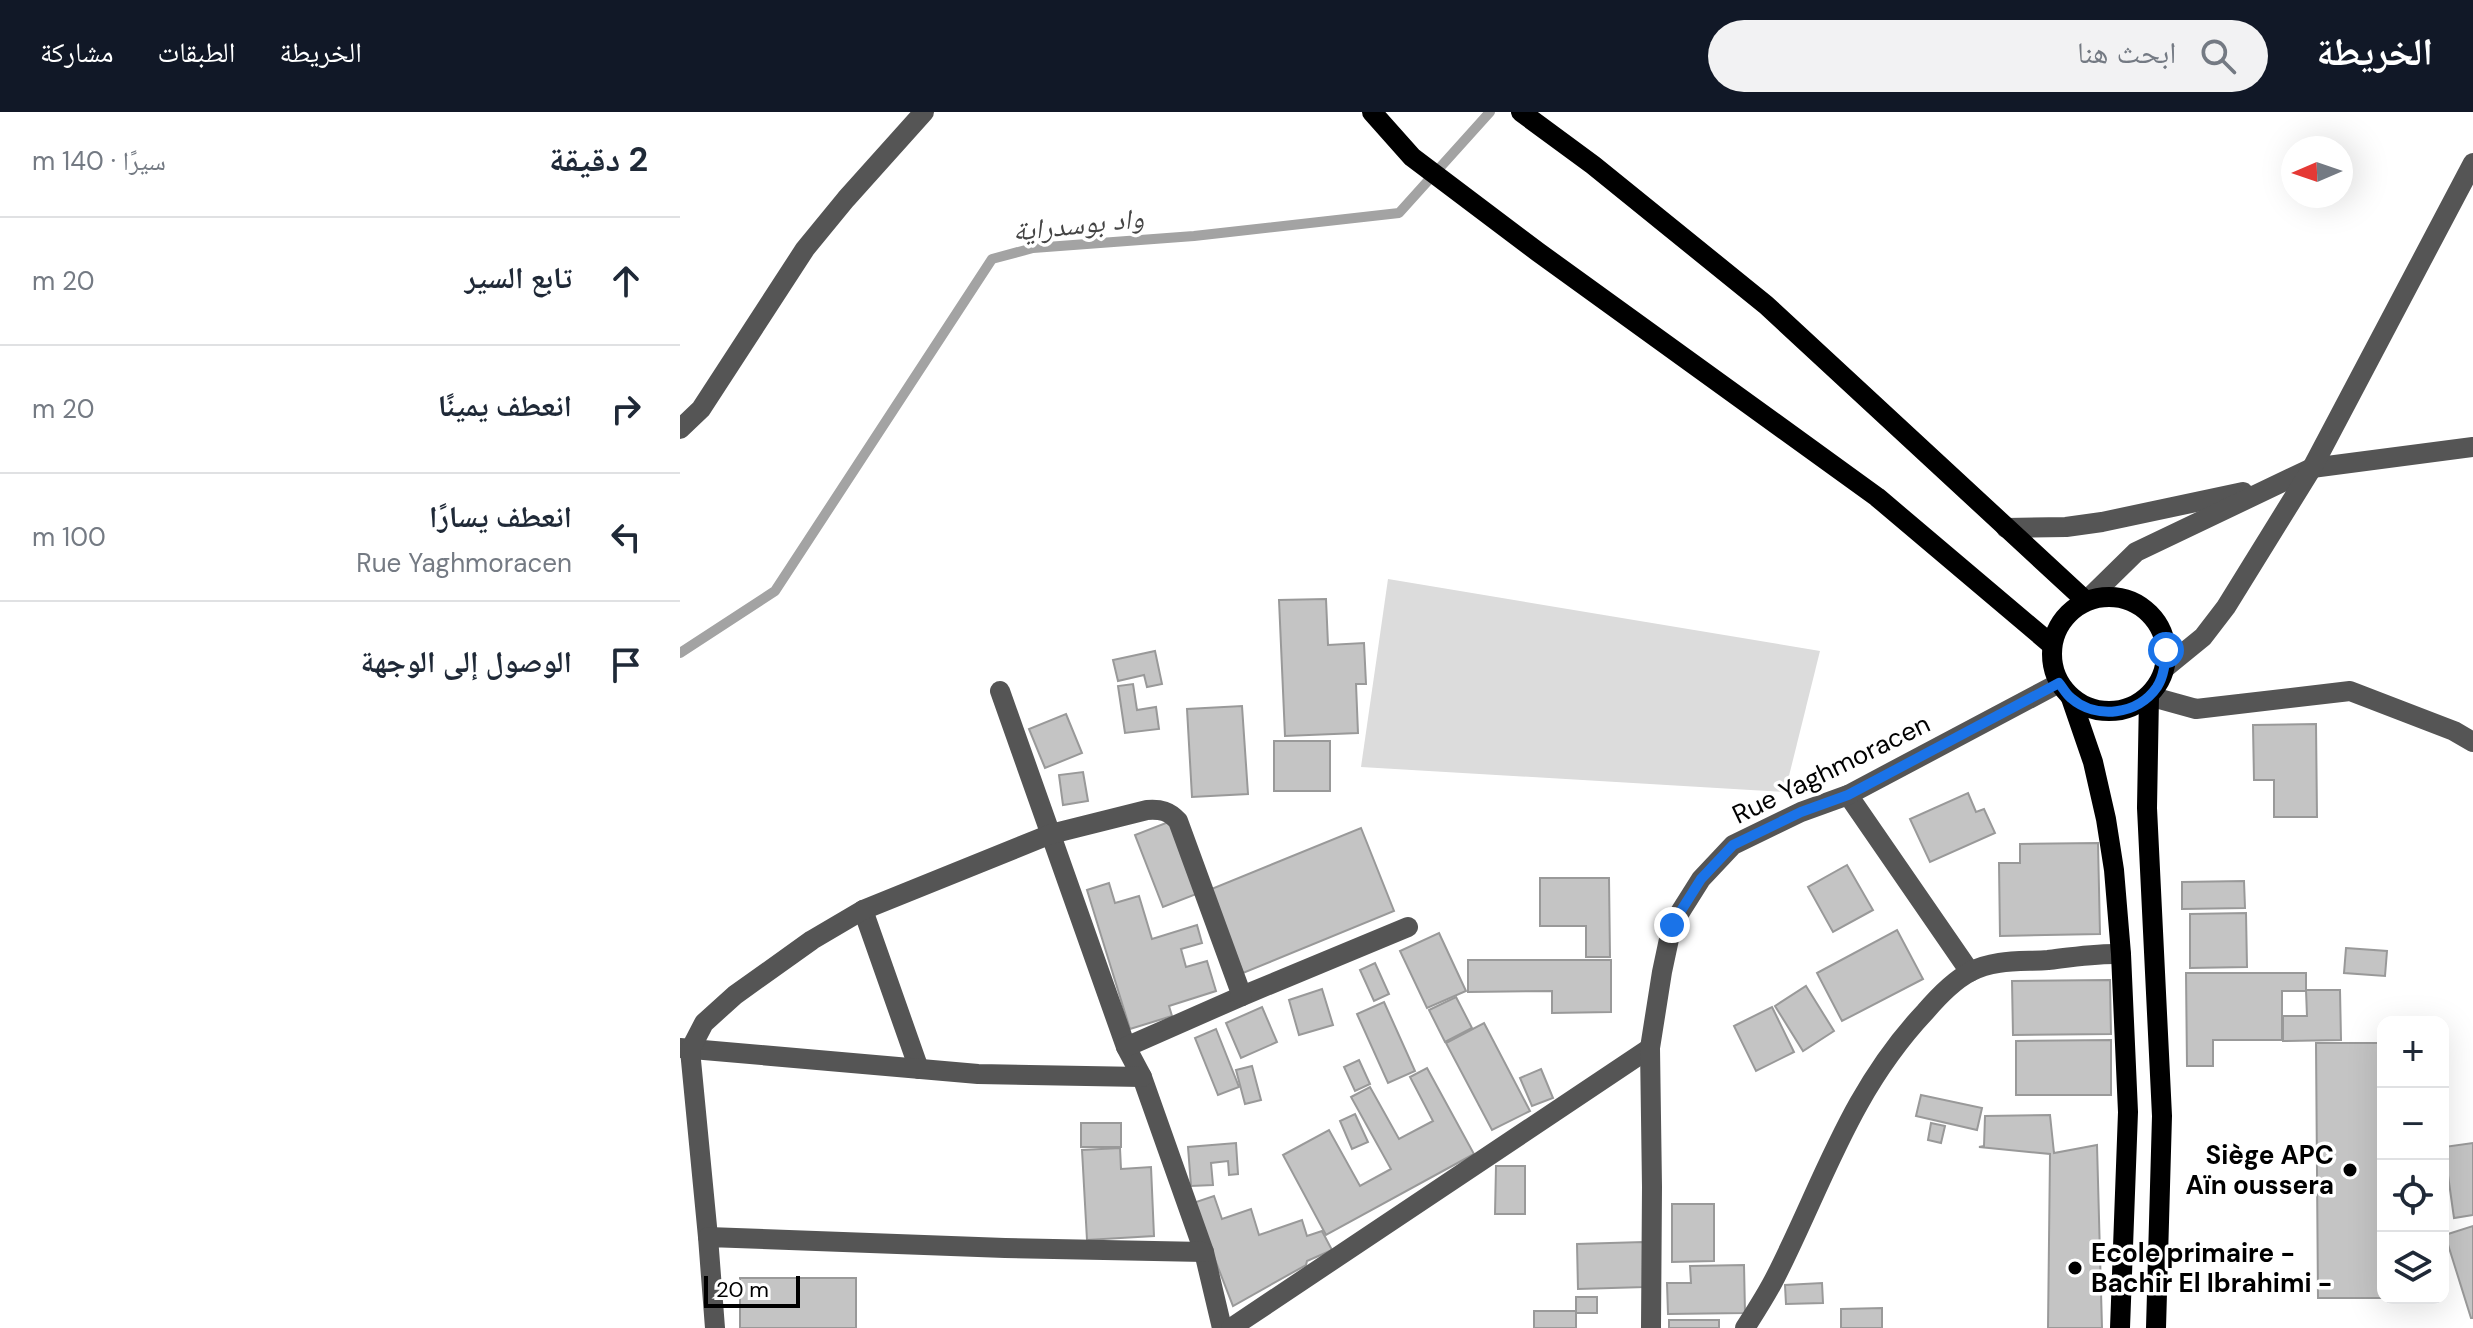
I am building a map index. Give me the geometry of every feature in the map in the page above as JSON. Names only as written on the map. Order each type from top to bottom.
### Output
[{"type":"main road","points":[[1372,112],[1412,157],[1877,497],[2052,645]]},
{"type":"main road","points":[[1521,112],[1593,165],[1766,305],[2086,601]]},
{"type":"main road","points":[[2065,690],[2088,708],[2107,712],[2126,710],[2149,696],[2165,668],[2166,650],[2163,632],[2153,616],[2139,605],[2122,598],[2104,597],[2086,601],[2071,611],[2058,626],[2052,645],[2052,664],[2093,762],[2114,870],[2128,1112],[2120,1328]]},
{"type":"main road","points":[[2149,696],[2147,808],[2162,1116],[2156,1328]]},
{"type":"street","points":[[680,429],[701,409],[805,249],[924,112]]},
{"type":"street","points":[[2165,668],[2203,637],[2226,607],[2312,468],[2473,163]]},
{"type":"street","points":[[2086,601],[2136,552],[2312,468],[2473,447]]},
{"type":"street","points":[[2006,528],[2066,527],[2102,522],[2278,484]]},
{"type":"street","name":"Rue Yaghmoracen","points":[[1651,1328],[1650,1048],[1672,925],[1701,879],[1733,845],[1801,812],[1848,795],[2065,690]]},
{"type":"street","points":[[1000,691],[1126,1047],[1142,1077],[1204,1252],[1222,1328]]},
{"type":"street","points":[[2149,696],[2196,709],[2350,691],[2454,731],[2473,742]]},
{"type":"street","points":[[1848,795],[1970,972]]},
{"type":"street","points":[[715,1328],[708,1237],[685,1049],[704,1023],[735,995],[812,940],[863,910],[1051,834],[1161,809],[1171,813],[1178,821],[1242,996]]},
{"type":"street","points":[[863,910],[919,1069]]},
{"type":"street","points":[[1126,1047],[1408,927]]},
{"type":"street","points":[[1745,1328],[1776,1277],[1825,1167],[1867,1086],[1901,1037],[1938,997],[1970,972],[2005,961],[2121,954]]},
{"type":"street","points":[[1231,1328],[1650,1048]]},
{"type":"street","points":[[685,1049],[978,1074],[1142,1077]]},
{"type":"street","points":[[708,1237],[1204,1252]]},
{"type":"shaded area","points":[[1388,579],[1820,651],[1785,792],[1361,767]]},
{"type":"building","points":[[1326,599],[1328,645],[1364,643],[1366,684],[1356,684],[1358,733],[1285,736],[1279,600]]},
{"type":"building","points":[[1155,651],[1162,684],[1147,687],[1144,675],[1118,681],[1113,660]]},
{"type":"building","points":[[1133,684],[1137,710],[1156,707],[1159,729],[1125,733],[1118,686]]},
{"type":"building","points":[[1242,706],[1248,794],[1192,797],[1187,709]]},
{"type":"building","points":[[1066,714],[1082,753],[1045,768],[1029,729]]},
{"type":"building","points":[[2316,724],[2317,817],[2274,817],[2274,780],[2254,780],[2253,725]]},
{"type":"building","points":[[1274,741],[1330,741],[1330,791],[1274,791]]},
{"type":"building","points":[[1083,772],[1088,801],[1063,805],[1059,775]]},
{"type":"building","points":[[1968,793],[1976,812],[1984,809],[1995,833],[1930,862],[1910,819]]},
{"type":"building","points":[[1171,821],[1199,893],[1163,907],[1135,835]]},
{"type":"building","points":[[1361,828],[1394,911],[1243,973],[1209,890]]},
{"type":"building","points":[[2098,843],[2100,934],[2000,936],[1999,863],[2020,863],[2020,844]]},
{"type":"building","points":[[1847,865],[1873,910],[1833,932],[1808,887]]},
{"type":"building","points":[[1540,878],[1609,878],[1610,957],[1586,957],[1586,926],[1540,926]]},
{"type":"building","points":[[2244,881],[2245,908],[2182,909],[2182,882]]},
{"type":"building","points":[[1109,883],[1115,903],[1139,896],[1152,939],[1197,925],[1202,943],[1181,949],[1186,967],[1207,961],[1216,991],[1169,1006],[1172,1016],[1130,1029],[1087,890]]},
{"type":"building","points":[[2246,913],[2247,967],[2190,968],[2190,914]]},
{"type":"building","points":[[1897,930],[1923,979],[1842,1021],[1817,973]]},
{"type":"building","points":[[1439,933],[1466,991],[1427,1008],[1400,951]]},
{"type":"building","points":[[2346,948],[2387,951],[2385,976],[2344,973]]},
{"type":"building","points":[[1468,960],[1611,960],[1611,1012],[1552,1013],[1552,991],[1468,992]]},
{"type":"building","points":[[1375,963],[1389,994],[1374,1001],[1360,970]]},
{"type":"building","points":[[2186,973],[2306,973],[2306,991],[2282,991],[2282,1040],[2213,1040],[2213,1066],[2187,1066]]},
{"type":"building","points":[[2110,980],[2111,1034],[2013,1035],[2012,981]]},
{"type":"building","points":[[1806,986],[1834,1031],[1803,1051],[1775,1006]]},
{"type":"building","points":[[1322,989],[1333,1025],[1299,1035],[1289,1000]]},
{"type":"building","points":[[2306,990],[2340,990],[2341,1040],[2283,1041],[2283,1016],[2307,1016]]},
{"type":"building","points":[[1456,997],[1472,1028],[1445,1042],[1429,1010]]},
{"type":"building","points":[[1384,1002],[1415,1071],[1388,1083],[1357,1014]]},
{"type":"building","points":[[1262,1007],[1277,1042],[1241,1058],[1226,1023]]},
{"type":"building","points":[[1772,1007],[1794,1052],[1756,1071],[1734,1026]]},
{"type":"building","points":[[1484,1023],[1530,1111],[1492,1130],[1446,1043]]},
{"type":"building","points":[[1216,1029],[1239,1087],[1218,1095],[1195,1038]]},
{"type":"building","points":[[2111,1040],[2111,1095],[2016,1095],[2016,1041]]},
{"type":"building","name":"Siège APC Aïn oussera","points":[[2316,1043],[2377,1043],[2377,1298],[2318,1298]]},
{"type":"building","points":[[1359,1060],[1370,1084],[1355,1091],[1344,1067]]},
{"type":"building","points":[[1252,1066],[1261,1100],[1245,1104],[1236,1070]]},
{"type":"building","points":[[1427,1068],[1474,1154],[1326,1235],[1283,1155],[1329,1130],[1360,1186],[1391,1169],[1351,1097],[1370,1087],[1399,1139],[1433,1121],[1410,1077]]},
{"type":"building","points":[[1541,1069],[1553,1098],[1532,1106],[1520,1078]]},
{"type":"building","points":[[1921,1095],[1982,1108],[1977,1130],[1916,1116]]},
{"type":"building","points":[[1355,1114],[1368,1142],[1352,1149],[1340,1121]]},
{"type":"building","name":"Ecole primaire - Bachir El Ibrahimi -","points":[[2050,1115],[2054,1153],[2097,1145],[2102,1328],[2048,1328],[2050,1154],[1979,1147],[1984,1146],[1985,1116]]},
{"type":"building","points":[[1081,1123],[1121,1123],[1121,1147],[1081,1147]]},
{"type":"building","points":[[1931,1123],[1945,1126],[1941,1143],[1928,1140]]},
{"type":"building","points":[[1236,1143],[1238,1174],[1229,1175],[1228,1161],[1211,1163],[1213,1185],[1191,1186],[1188,1147]]},
{"type":"building","points":[[2473,1143],[2473,1215],[2454,1218],[2449,1182],[2449,1146]]},
{"type":"building","points":[[1120,1148],[1121,1169],[1151,1167],[1154,1236],[1087,1240],[1082,1150]]},
{"type":"building","points":[[1496,1166],[1525,1166],[1525,1214],[1495,1214]]},
{"type":"building","points":[[1214,1196],[1222,1219],[1251,1209],[1259,1235],[1302,1220],[1307,1236],[1322,1231],[1332,1250],[1307,1261],[1306,1265],[1233,1306],[1193,1203]]},
{"type":"building","points":[[1672,1204],[1714,1204],[1714,1261],[1672,1262]]},
{"type":"building","points":[[2473,1226],[2473,1318],[2449,1248],[2449,1234]]},
{"type":"building","points":[[1643,1242],[1645,1287],[1578,1289],[1577,1244]]},
{"type":"building","points":[[1744,1265],[1745,1313],[1668,1314],[1667,1283],[1691,1283],[1690,1266]]},
{"type":"building","points":[[740,1278],[856,1278],[856,1328],[740,1328]]},
{"type":"building","points":[[1822,1283],[1823,1303],[1786,1304],[1785,1285]]},
{"type":"building","points":[[1576,1297],[1597,1297],[1597,1313],[1576,1313]]},
{"type":"building","points":[[1882,1308],[1882,1328],[1841,1328],[1841,1309]]},
{"type":"building","points":[[1534,1311],[1576,1311],[1576,1328],[1534,1328]]},
{"type":"building","points":[[1669,1320],[1719,1320],[1719,1328],[1669,1328]]},
{"type":"waterway","name":"واد بوسدراية","points":[[680,653],[775,591],[992,259],[1033,248],[1194,236],[1399,213],[1490,112]]},
{"type":"place","name":"Siège APC Aïn oussera","points":[[2350,1170]]},
{"type":"place","name":"Ecole primaire - Bachir El Ibrahimi -","points":[[2075,1268]]},
{"type":"route","points":[[1672,925],[1701,879],[1733,845],[1801,812],[1848,795],[2059,683],[2071,698],[2088,708],[2107,712],[2126,710],[2144,700],[2157,686],[2165,668],[2166,650]]}]
